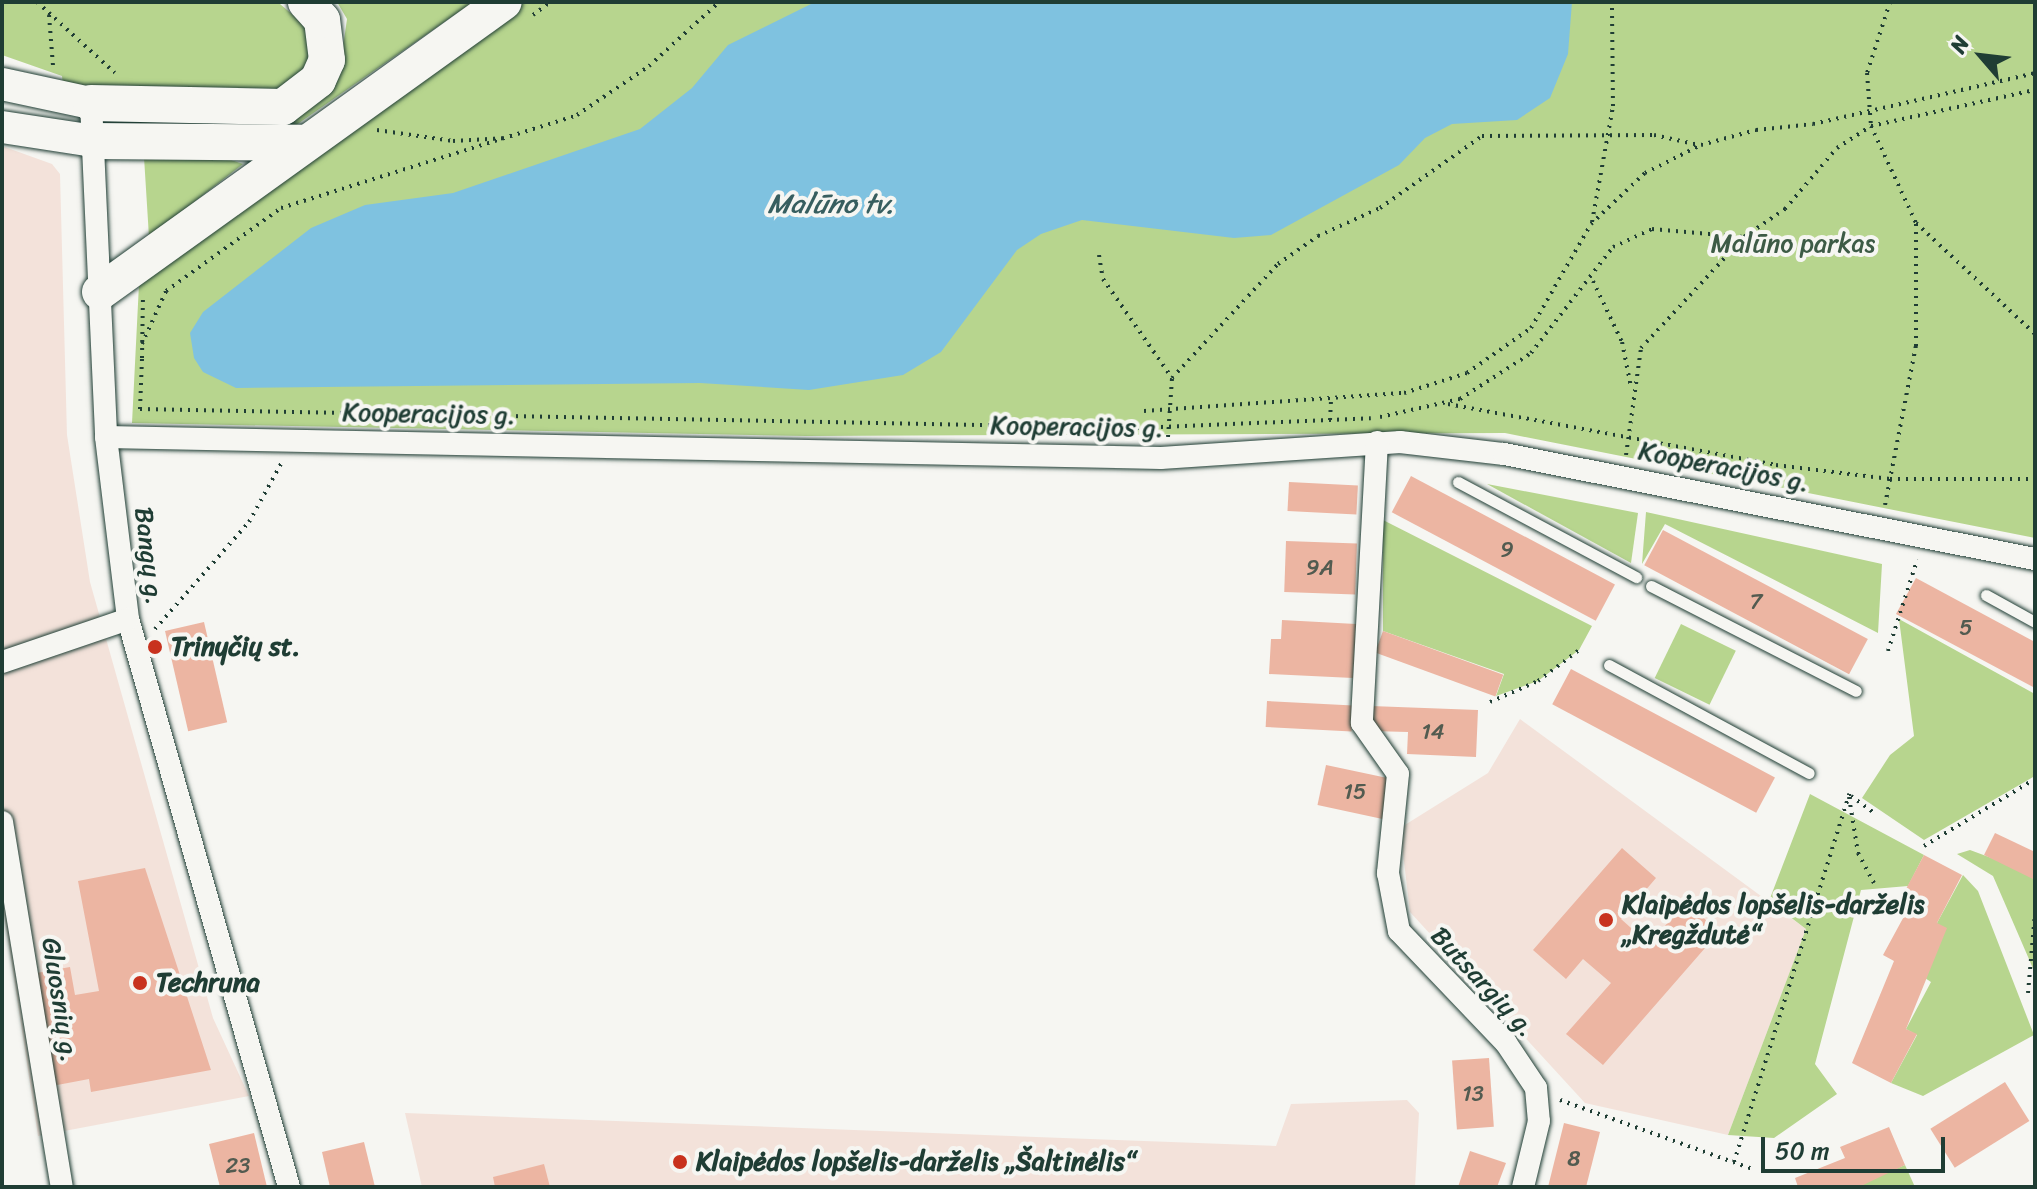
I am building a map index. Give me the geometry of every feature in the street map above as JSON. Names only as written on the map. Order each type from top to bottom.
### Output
[{"type":"main road","points":[[2,84],[91,103],[283,107],[302,97],[318,80],[327,48],[322,20],[306,2]]},
{"type":"main road","points":[[100,292],[504,2]]},
{"type":"main road","points":[[2,127],[93,141],[304,143]]},
{"type":"street","name":"Bangų g.","points":[[91,103],[106,437],[128,619],[289,1187]]},
{"type":"street","name":"Kooperacijos g.","points":[[106,437],[1161,458],[1377,442],[1504,454],[2035,559]]},
{"type":"street","name":"Butsargių g.","points":[[1377,442],[1362,723],[1398,774],[1388,860],[1399,931],[1506,1043],[1536,1088]]},
{"type":"street","points":[[2,662],[128,619]]},
{"type":"street","name":"Gluosnių g.","points":[[2,822],[62,1187]]},
{"type":"street","points":[[1523,1187],[1539,1121],[1536,1088]]},
{"type":"lane","points":[[1458,482],[1636,577]]},
{"type":"lane","points":[[1651,586],[1856,691]]},
{"type":"lane","points":[[1986,595],[2035,622]]},
{"type":"lane","points":[[1609,665],[1809,773]]},
{"type":"path","points":[[37,2],[150,103]]},
{"type":"path","points":[[142,344],[166,291],[281,208],[515,137],[605,99],[719,2]]},
{"type":"path","points":[[1591,224],[1608,134],[1616,68],[1612,2]]},
{"type":"path","points":[[1890,2],[1867,73],[1871,126],[1916,223],[2035,334]]},
{"type":"path","points":[[1144,411],[1404,393],[1467,373],[1531,328],[1591,224],[1645,173],[1701,145],[1869,112],[2035,73]]},
{"type":"path","points":[[1625,433],[1634,407],[1641,348],[1744,237],[1785,209],[1837,148],[1871,126],[2035,90]]},
{"type":"path","points":[[374,130],[453,141],[515,137]]},
{"type":"path","points":[[1172,378],[1278,264],[1380,208],[1482,136],[1608,134],[1701,145]]},
{"type":"path","points":[[1890,479],[1916,346],[1916,223]]},
{"type":"path","points":[[142,359],[140,409],[1172,425],[1380,417],[1446,403],[1531,353],[1593,278],[1613,247],[1652,229],[1744,237]]},
{"type":"path","points":[[1099,255],[1103,279],[1172,378],[1172,425],[1161,458]]},
{"type":"path","points":[[1593,278],[1598,303],[1622,342],[1634,407]]},
{"type":"path","points":[[1446,403],[1625,433],[1716,456],[1890,479],[2035,479]]},
{"type":"path","points":[[137,648],[249,522],[284,455]]},
{"type":"path","points":[[1888,651],[1918,561]]},
{"type":"path","points":[[1490,702],[1538,681],[1579,650]]},
{"type":"path","points":[[1924,846],[2035,779]]},
{"type":"path","points":[[1734,1162],[1849,794]]},
{"type":"path","points":[[1849,794],[1874,813]]},
{"type":"path","points":[[1849,794],[1858,853],[1874,883]]},
{"type":"path","points":[[2028,993],[2035,913]]},
{"type":"path","points":[[1536,1088],[1583,1112],[1755,1170]]},
{"type":"shaded area","points":[[2,146],[52,164],[60,174],[67,435],[90,582],[213,1018],[249,1096],[38,1136],[2,900]]},
{"type":"shaded area","name":"Klaipėdos lopšelis-darželis „Kregždutė“","points":[[1520,719],[1806,929],[1728,1135],[1585,1103],[1410,912],[1400,828],[1488,773]]},
{"type":"shaded area","points":[[1407,1100],[1419,1113],[1415,1187],[422,1187],[405,1113],[1276,1146],[1291,1104]]},
{"type":"green space","points":[[2,2],[280,4],[318,36],[315,58],[289,93],[63,86],[62,76],[2,55]]},
{"type":"green space","points":[[337,2],[473,2],[289,130],[140,127],[141,117],[261,123],[339,75],[347,19]]},
{"type":"green space","name":"Malūno parkas","points":[[521,2],[2035,2],[2035,538],[1505,433],[806,436],[132,423],[139,284]]},
{"type":"green space","points":[[144,157],[228,159],[243,164],[149,237]]},
{"type":"green space","points":[[1487,484],[1638,513],[1631,563]]},
{"type":"green space","points":[[1646,512],[1882,564],[1878,633],[1665,524],[1642,564]]},
{"type":"green space","points":[[1383,520],[1592,626],[1579,650],[1538,681],[1496,696],[1504,674],[1383,631]]},
{"type":"green space","points":[[1899,619],[2035,694],[2035,776],[1924,840],[1862,798],[1890,755],[1914,736]]},
{"type":"green space","points":[[1681,624],[1736,651],[1710,705],[1655,678]]},
{"type":"green space","points":[[1810,794],[1924,855],[1908,886],[1861,890],[1815,1064],[1837,1094],[1774,1138],[1728,1135],[1806,929],[1769,901]]},
{"type":"green space","points":[[1970,850],[2035,874],[2035,973],[1993,876],[1957,854]]},
{"type":"green space","points":[[1963,875],[1978,891],[2034,1035],[1923,1096],[1891,1083],[1917,1035],[1906,1029],[1931,982],[1922,976],[1937,923]]},
{"type":"green space","points":[[1905,1165],[1915,1187],[1859,1187],[1858,1184]]},
{"type":"water","name":"Malūno tv.","points":[[1572,2],[1568,54],[1550,98],[1517,120],[1452,124],[1425,138],[1399,165],[1271,235],[1234,238],[1082,220],[1041,234],[1017,250],[941,352],[903,375],[809,390],[700,383],[236,388],[203,372],[194,358],[190,333],[203,312],[311,228],[365,205],[453,193],[640,129],[692,88],[728,45],[811,4]]},
{"type":"building","points":[[1411,476],[1615,584],[1596,621],[1392,512]]},
{"type":"building","points":[[1289,482],[1358,486],[1356,515],[1287,511]]},
{"type":"building","points":[[1663,530],[1868,639],[1849,674],[1644,565]]},
{"type":"building","points":[[1286,541],[1357,543],[1355,594],[1284,592]]},
{"type":"building","points":[[1916,578],[2035,642],[2035,688],[1896,614]]},
{"type":"building","points":[[1282,620],[1356,624],[1353,678],[1269,674],[1271,639],[1281,639]]},
{"type":"building","points":[[204,622],[227,722],[188,731],[165,631]]},
{"type":"building","points":[[1383,631],[1503,675],[1495,696],[1375,653]]},
{"type":"building","points":[[1571,669],[1775,777],[1756,813],[1552,704]]},
{"type":"building","points":[[1267,701],[1353,706],[1352,731],[1266,727]]},
{"type":"building","points":[[1371,706],[1478,710],[1476,757],[1407,754],[1408,732],[1371,731]]},
{"type":"building","points":[[1326,765],[1394,780],[1386,820],[1317,805]]},
{"type":"building","points":[[1995,833],[2035,852],[2033,879],[1984,855]]},
{"type":"building","points":[[1622,848],[1656,878],[1621,919],[1649,944],[1686,902],[1719,932],[1603,1065],[1566,1034],[1611,983],[1583,959],[1566,979],[1533,950]]},
{"type":"building","points":[[1924,855],[1962,875],[1937,923],[1947,928],[1906,1029],[1917,1034],[1891,1083],[1852,1063],[1894,961],[1883,955],[1908,909],[1898,904]]},
{"type":"building","name":"Techruna","points":[[145,868],[211,1070],[91,1092],[89,1079],[52,1086],[31,974],[70,967],[75,995],[99,991],[78,881]]},
{"type":"building","points":[[1489,1058],[1494,1127],[1457,1129],[1452,1061]]},
{"type":"building","points":[[2005,1082],[2029,1121],[1955,1168],[1930,1129]]},
{"type":"building","points":[[1564,1123],[1600,1132],[1586,1187],[1548,1187]]},
{"type":"building","points":[[1889,1127],[1905,1165],[1859,1187],[1798,1187],[1795,1178],[1845,1158],[1840,1147]]},
{"type":"building","points":[[254,1133],[267,1187],[220,1187],[209,1144]]},
{"type":"building","points":[[364,1142],[375,1187],[330,1187],[322,1152]]},
{"type":"building","points":[[1470,1151],[1506,1163],[1497,1187],[1458,1187]]},
{"type":"building","points":[[544,1164],[550,1187],[495,1187],[493,1177]]},
{"type":"place","name":"Trinyčių st.","points":[[155,647]]},
{"type":"place","name":"Klaipėdos lopšelis-darželis „Kregždutė“","points":[[1606,920]]},
{"type":"place","name":"Techruna","points":[[140,983]]},
{"type":"place","name":"Klaipėdos lopšelis-darželis „Šaltinėlis“","points":[[680,1162]]}]
